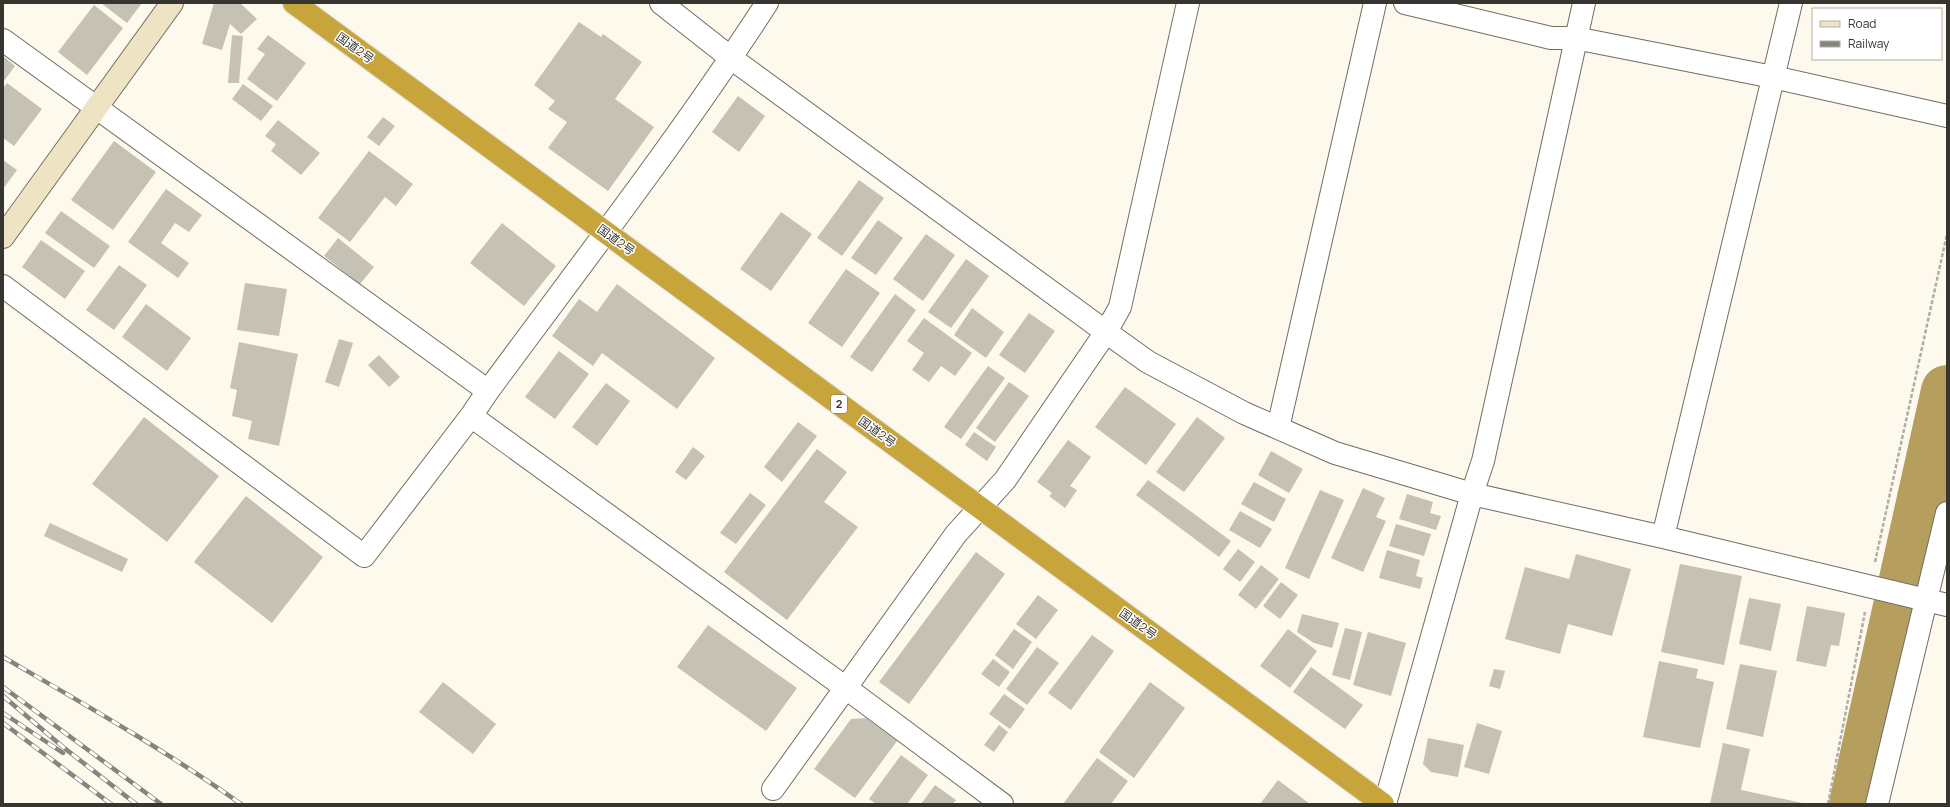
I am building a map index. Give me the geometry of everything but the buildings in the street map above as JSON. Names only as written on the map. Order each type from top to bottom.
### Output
[{"type":"highway","name":"国道2号","points":[[294,3],[1384,804]]},
{"type":"street","points":[[3,237],[172,3]]},
{"type":"street","points":[[661,3],[732,58],[1148,362],[1244,413],[1335,453],[1472,494],[1663,537],[1932,602]]},
{"type":"street","points":[[3,286],[364,556],[471,416],[732,58],[767,3]]},
{"type":"street","points":[[774,789],[956,534],[1005,480],[1106,332],[1120,307],[1188,3]]},
{"type":"street","points":[[1278,428],[1375,3]]},
{"type":"street","points":[[1405,3],[1552,38],[1575,38],[1774,78],[1947,116]]},
{"type":"street","points":[[1384,804],[1472,494],[1483,461],[1575,38],[1584,3]]},
{"type":"street","points":[[1663,537],[1791,3]]},
{"type":"street","points":[[3,40],[488,391]]},
{"type":"street","points":[[471,416],[846,688],[1002,804]]},
{"type":"street","points":[[1877,804],[1932,602],[1947,513]]},
{"type":"path","points":[[1828,804],[1872,587],[1947,234]]},
{"type":"waterway","points":[[1855,804],[1947,391]]},
{"type":"railway","points":[[3,657],[154,746],[241,804]]},
{"type":"railway","points":[[3,687],[161,804]]},
{"type":"railway","points":[[3,696],[63,747],[136,804]]},
{"type":"railway","points":[[3,713],[63,753]]},
{"type":"railway","points":[[3,723],[111,804]]}]
